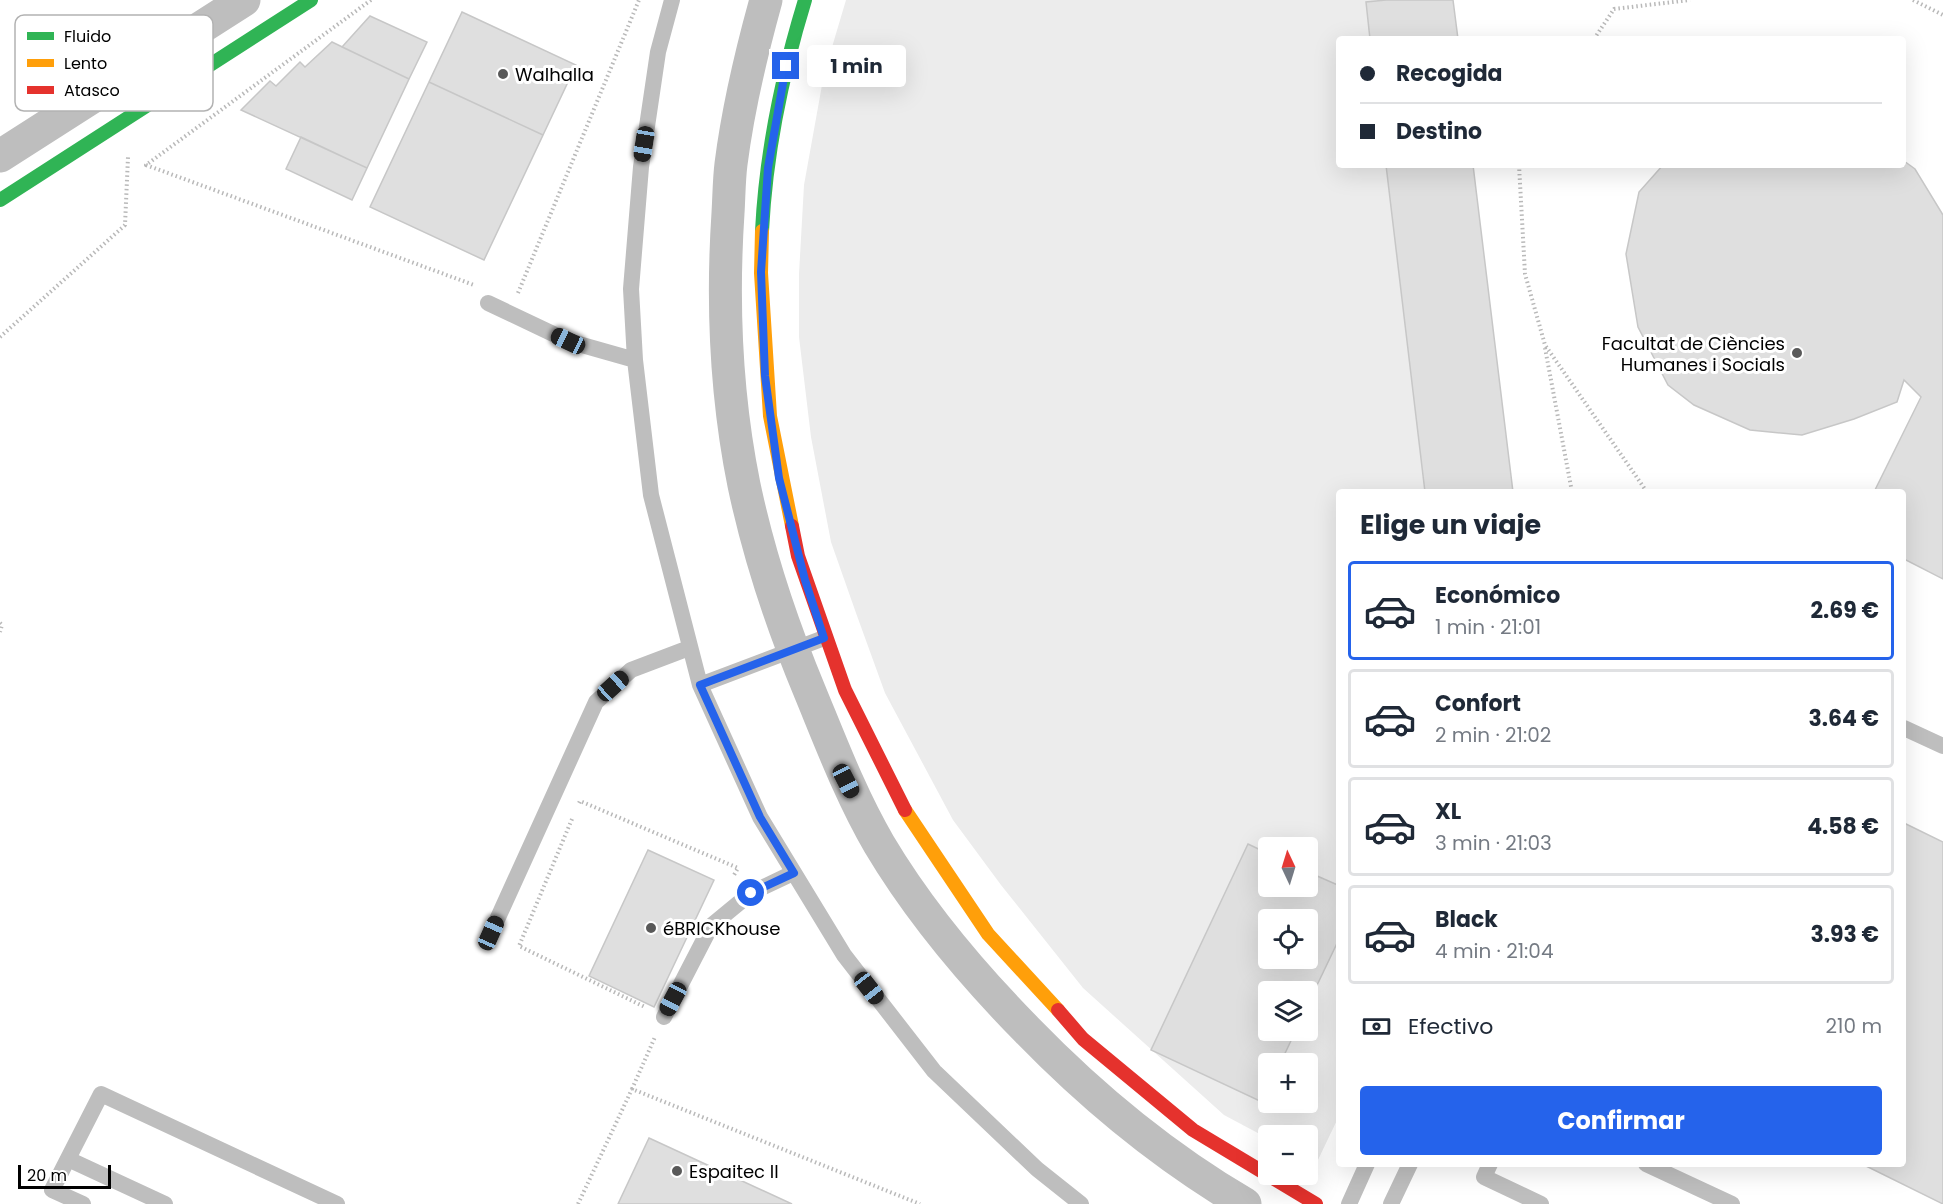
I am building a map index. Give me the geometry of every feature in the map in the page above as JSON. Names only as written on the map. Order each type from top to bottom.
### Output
[{"type":"street","points":[[213,20],[244,0]]},
{"type":"street","points":[[213,63],[311,0]]},
{"type":"street","points":[[766,0],[750,58],[731,164],[724,272],[729,379],[744,485],[772,590],[793,650],[846,781],[879,843],[917,903],[960,959],[1070,1074],[1138,1133],[1210,1184],[1245,1204]]},
{"type":"street","points":[[805,0],[786,66],[768,168],[761,272],[765,376],[779,478],[805,580],[824,638],[849,702],[878,764],[911,824],[948,882],[989,936],[1034,988],[1094,1049],[1159,1104],[1228,1154],[1316,1204]]},
{"type":"street","points":[[0,156],[70,111]]},
{"type":"street","points":[[0,200],[138,111]]},
{"type":"lane","points":[[672,0],[658,52],[641,167],[631,289],[635,360],[651,495],[700,685],[760,817],[843,955],[934,1071],[1037,1169],[1082,1204]]},
{"type":"lane","points":[[485,296],[568,341],[635,360]]},
{"type":"lane","points":[[700,685],[824,638]]},
{"type":"lane","points":[[491,933],[596,702],[631,670],[689,648]]},
{"type":"lane","points":[[1906,729],[1943,746]]},
{"type":"lane","points":[[664,1017],[711,926],[751,893],[794,873]]},
{"type":"lane","points":[[83,1204],[52,1190],[101,1094],[337,1204]]},
{"type":"lane","points":[[68,1159],[165,1204]]},
{"type":"lane","points":[[1348,1204],[1366,1167]]},
{"type":"lane","points":[[1391,1204],[1409,1167]]},
{"type":"lane","points":[[1489,1167],[1484,1178],[1541,1204]]},
{"type":"lane","points":[[1652,1167],[1732,1204]]},
{"type":"path","points":[[371,0],[146,165],[485,296]]},
{"type":"path","points":[[515,301],[639,0]]},
{"type":"path","points":[[1596,36],[1614,9],[1690,0]]},
{"type":"path","points":[[1913,0],[1943,15]]},
{"type":"path","points":[[0,337],[125,225],[129,117]]},
{"type":"path","points":[[1520,168],[1525,274],[1545,345],[1571,489]]},
{"type":"path","points":[[1545,345],[1645,489]]},
{"type":"path","points":[[0,623],[2,625],[0,632]]},
{"type":"path","points":[[578,1204],[664,1017],[519,946],[580,801],[738,868],[732,878]]},
{"type":"path","points":[[632,1089],[920,1204]]},
{"type":"shaded area","points":[[846,0],[1453,0],[1458,36],[1336,36],[1336,168],[1473,168],[1513,489],[1336,489],[1336,1122],[1318,1160],[1318,1125],[1258,1125],[1258,1133],[1224,1115],[1083,988],[1001,885],[953,820],[885,693],[831,542],[811,437],[799,337],[799,274],[804,185],[824,74]]},
{"type":"building","points":[[1453,0],[1458,36],[1370,36],[1366,2]]},
{"type":"building","name":"Walhalla","points":[[462,12],[576,65],[543,135],[429,82]]},
{"type":"building","points":[[370,16],[427,42],[409,79],[342,47]]},
{"type":"building","points":[[332,42],[409,79],[367,168],[241,110],[270,81],[276,86],[300,62],[305,67]]},
{"type":"building","points":[[429,82],[543,135],[484,260],[370,207]]},
{"type":"building","points":[[301,137],[367,168],[352,200],[286,169]]},
{"type":"building","name":"Facultat de Ciències Humanes i Socials","points":[[1906,162],[1915,169],[1943,215],[1943,579],[1906,560],[1906,489],[1875,489],[1921,397],[1904,380],[1897,402],[1854,419],[1802,435],[1750,430],[1694,405],[1668,385],[1638,327],[1626,254],[1639,192],[1660,168],[1906,168]]},
{"type":"building","points":[[1386,168],[1473,168],[1513,489],[1425,489]]},
{"type":"building","points":[[1906,824],[1943,842],[1943,1204],[1868,1167],[1906,1167]]},
{"type":"building","points":[[1248,844],[1258,849],[1258,897],[1318,897],[1318,876],[1336,884],[1336,945],[1318,983],[1318,981],[1258,981],[1258,1041],[1291,1041],[1285,1053],[1258,1053],[1258,1100],[1151,1050]]},
{"type":"building","name":"éBRICKhouse","points":[[648,850],[714,880],[654,1007],[589,976]]},
{"type":"building","name":"Espaitec II","points":[[649,1138],[792,1204],[618,1204]]},
{"type":"traffic: fast","points":[[213,63],[311,0]]},
{"type":"traffic: fast","points":[[762,231],[767,172],[776,114],[805,0]]},
{"type":"traffic: fast","points":[[0,200],[138,111]]},
{"type":"traffic: slow","points":[[762,231],[761,273],[770,416],[792,526]]},
{"type":"traffic: slow","points":[[905,810],[988,934],[1058,1010]]},
{"type":"traffic: jam","points":[[792,526],[798,556],[845,690],[905,810]]},
{"type":"traffic: jam","points":[[1058,1010],[1083,1039],[1193,1130],[1316,1204]]},
{"type":"place","name":"Walhalla","points":[[503,74]]},
{"type":"place","name":"Facultat de Ciències Humanes i Socials","points":[[1797,353]]},
{"type":"place","name":"éBRICKhouse","points":[[651,928]]},
{"type":"place","name":"Espaitec II","points":[[677,1171]]},
{"type":"route","points":[[751,893],[794,873],[760,817],[700,685],[824,638],[805,580],[779,478],[765,376],[761,272],[768,168],[786,66]]}]
